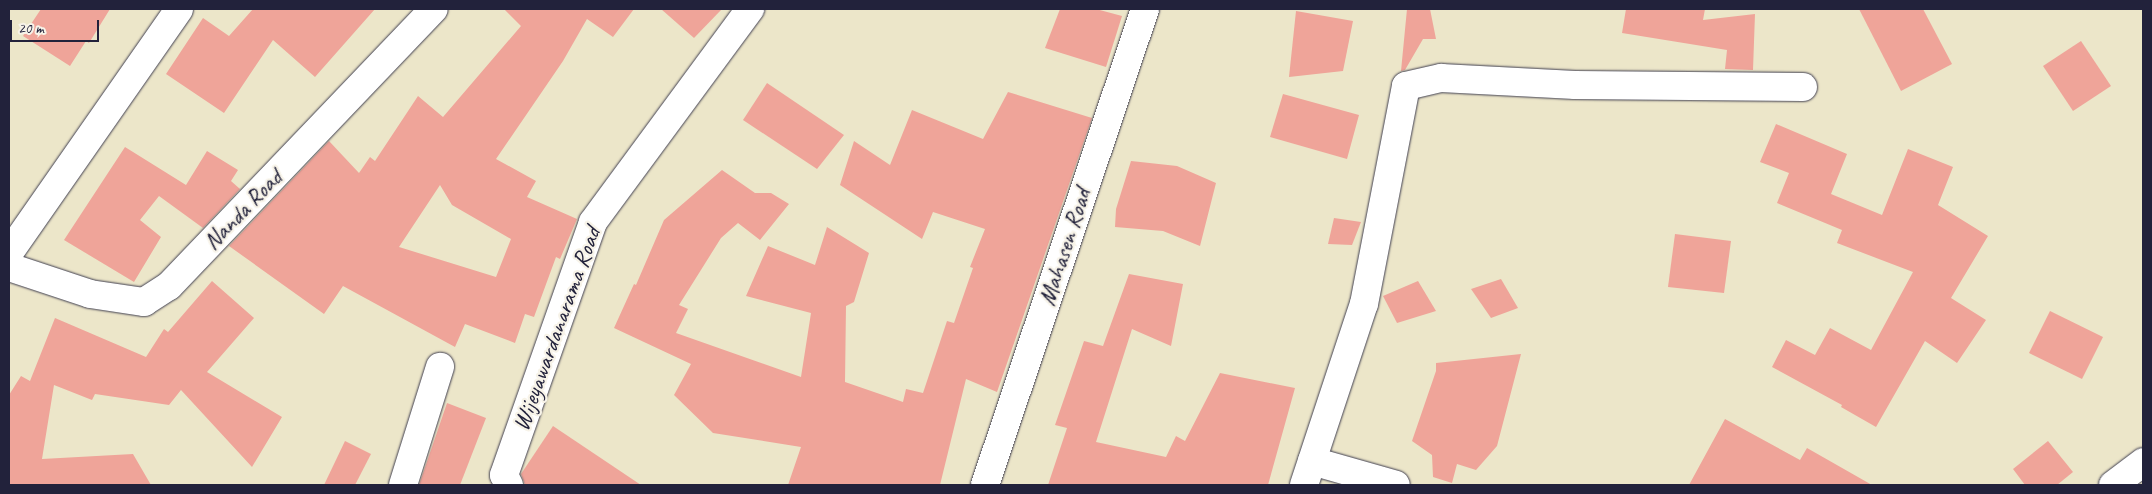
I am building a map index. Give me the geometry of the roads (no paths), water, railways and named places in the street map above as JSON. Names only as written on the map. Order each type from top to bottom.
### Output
[{"type":"street","points":[[9,253],[179,9]]},
{"type":"street","name":"Nanda Road","points":[[9,267],[90,294],[144,302],[169,286],[434,9]]},
{"type":"street","name":"Wijeyawardanarama Road","points":[[509,485],[504,475],[593,222],[750,9]]},
{"type":"street","name":"Mahasen Road","points":[[986,485],[1144,9]]},
{"type":"street","points":[[1396,485],[1308,473],[1364,304],[1406,86],[1441,78],[1575,85],[1803,87]]},
{"type":"street","points":[[402,485],[440,368]]},
{"type":"street","points":[[2113,485],[2143,462]]}]
